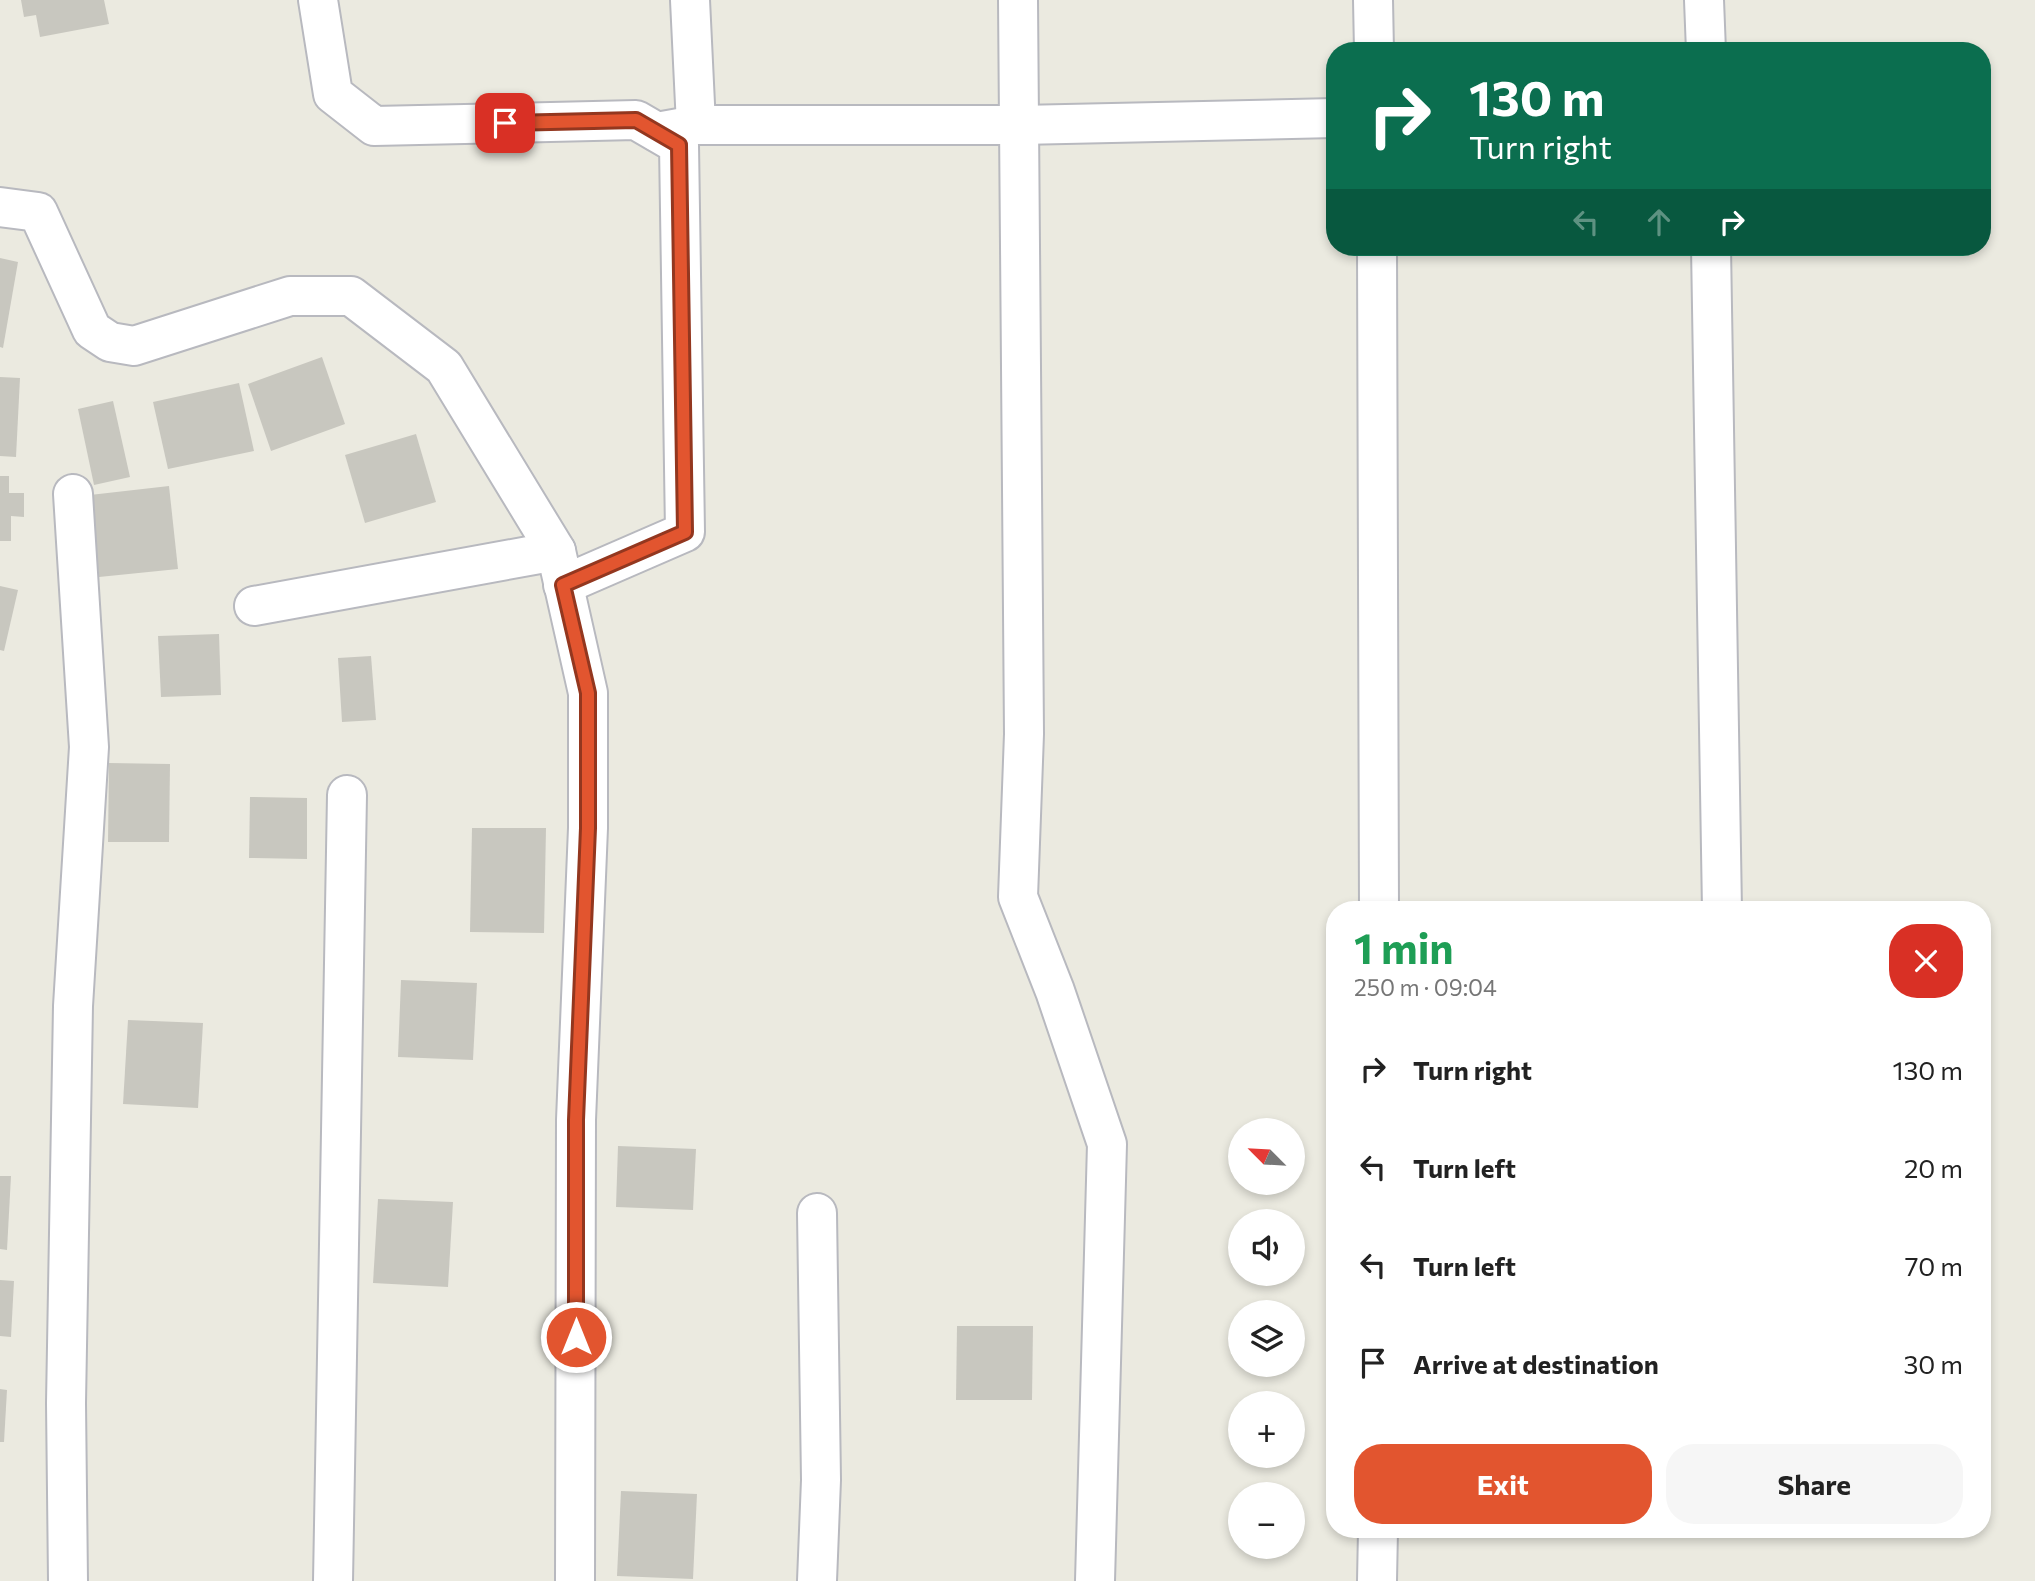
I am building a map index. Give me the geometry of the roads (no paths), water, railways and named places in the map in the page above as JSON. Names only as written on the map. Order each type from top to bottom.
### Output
[{"type":"street","points":[[254,606],[559,568],[685,532],[679,145],[636,120],[374,126],[333,94],[318,0]]},
{"type":"street","points":[[690,0],[696,125]]},
{"type":"street","points":[[1018,0],[1024,734],[1018,897],[1055,991],[1107,1144],[1095,1581]]},
{"type":"street","points":[[1373,0],[1374,42]]},
{"type":"street","points":[[1704,0],[1706,42]]},
{"type":"street","points":[[657,132],[696,125],[1020,125],[1326,118]]},
{"type":"street","points":[[0,207],[38,212],[92,330],[110,342],[134,346],[290,296],[351,296],[444,368],[559,568],[588,693],[588,828],[576,1120],[575,1581]]},
{"type":"street","points":[[1377,256],[1379,901]]},
{"type":"street","points":[[1711,256],[1722,901]]},
{"type":"street","points":[[68,1581],[66,1403],[73,1019],[89,747],[73,494]]},
{"type":"street","points":[[333,1581],[347,795]]},
{"type":"street","points":[[817,1213],[821,1480],[817,1581]]},
{"type":"street","points":[[1377,1581],[1378,1538]]}]
